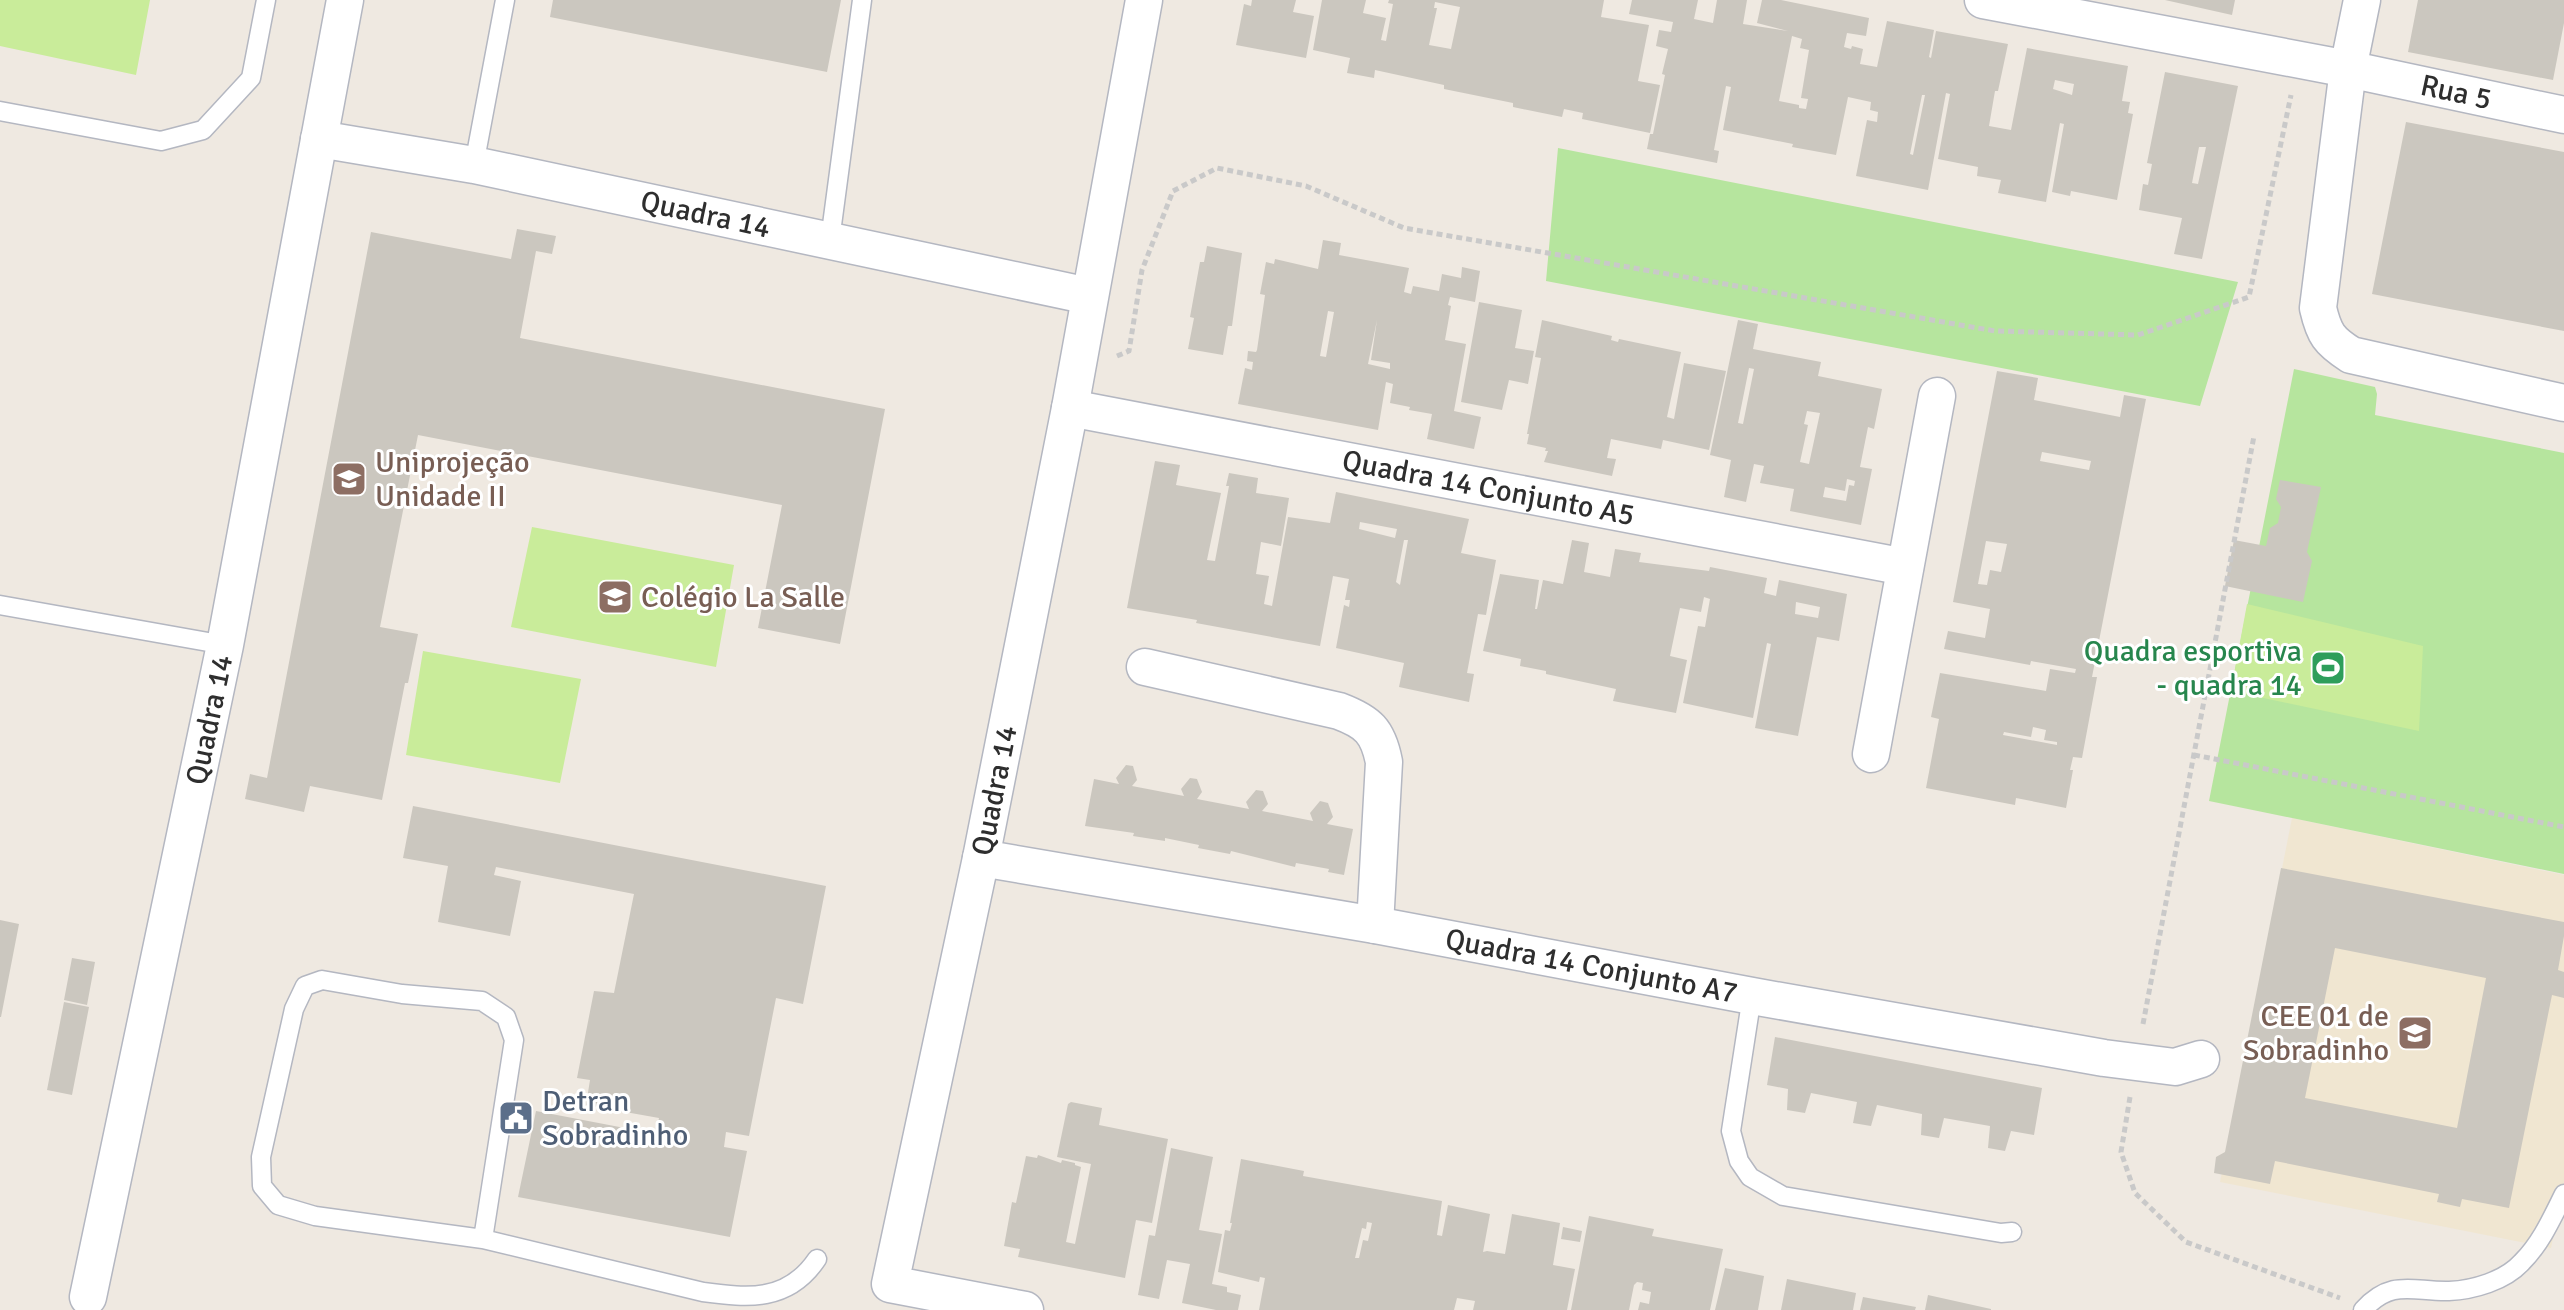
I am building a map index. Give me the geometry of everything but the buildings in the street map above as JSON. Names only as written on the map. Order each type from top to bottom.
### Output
[{"type":"street","name":"Quadra 14","points":[[88,1297],[225,645],[345,0]]},
{"type":"street","name":"Quadra 14","points":[[1025,1310],[890,1284],[981,858],[1144,0]]},
{"type":"street","name":"Rua 5","points":[[1983,0],[2348,69],[2564,115]]},
{"type":"street","points":[[2362,0],[2348,69],[2318,308],[2322,328],[2332,343],[2351,355],[2564,403]]},
{"type":"street","name":"Quadra 14","points":[[319,139],[474,165],[1089,296]]},
{"type":"street","name":"Quadra 14 Conjunto A5","points":[[1072,391],[1905,567]]},
{"type":"street","points":[[1871,754],[1937,396]]},
{"type":"street","points":[[1145,667],[1339,711],[1357,718],[1370,728],[1380,744],[1384,762],[1375,925]]},
{"type":"street","name":"Quadra 14 Conjunto A7","points":[[981,858],[1375,925],[1752,996],[2136,1062],[2175,1067],[2201,1059]]},
{"type":"lane","points":[[0,111],[161,141],[203,130],[251,78],[266,0]]},
{"type":"lane","points":[[474,165],[505,0]]},
{"type":"lane","points":[[830,240],[862,0]]},
{"type":"lane","points":[[0,605],[225,645]]},
{"type":"lane","points":[[483,1239],[514,1040],[506,1017],[482,1001],[402,994],[322,980],[305,986],[294,1009],[261,1157],[262,1186],[278,1205],[315,1216],[483,1239],[703,1292],[740,1297],[769,1295],[789,1286],[807,1274],[817,1259]]},
{"type":"lane","points":[[1752,996],[1731,1131],[1739,1161],[1750,1177],[1783,1196],[2001,1233],[2012,1232]]},
{"type":"lane","points":[[2363,1309],[2386,1292],[2414,1287],[2449,1291],[2493,1282],[2520,1265],[2542,1238],[2564,1194]]},
{"type":"path","points":[[1072,391],[1129,351],[1142,270],[1173,191],[1217,168],[1306,186],[1404,228],[1420,231],[1995,331],[2138,335],[2249,297],[2298,60]]},
{"type":"path","points":[[2254,436],[2121,1152],[2135,1193],[2186,1242],[2363,1309]]},
{"type":"path","points":[[2194,755],[2564,827]]},
{"type":"shaded area","points":[[2292,818],[2564,875],[2564,1181],[2551,1248],[2220,1182]]},
{"type":"green space","points":[[0,0],[150,0],[136,75],[0,46]]},
{"type":"green space","points":[[1558,148],[2238,282],[2200,406],[1546,281]]},
{"type":"green space","points":[[2294,369],[2375,387],[2375,415],[2564,453],[2564,874],[2209,801]]},
{"type":"green space","points":[[532,527],[734,565],[716,667],[511,627]]},
{"type":"green space","name":"Quadra esportiva - quadra 14","points":[[2247,604],[2423,646],[2419,731],[2231,691]]},
{"type":"green space","points":[[423,651],[581,679],[560,783],[406,755]]},
{"type":"place","name":"Uniprojeção Unidade II","points":[[349,479]]},
{"type":"place","name":"Colégio La Salle","points":[[615,597]]},
{"type":"place","name":"Quadra esportiva - quadra 14","points":[[2328,668]]},
{"type":"place","name":"CEE 01 de Sobradinho","points":[[2415,1033]]},
{"type":"place","name":"Detran Sobradinho","points":[[516,1118]]}]
